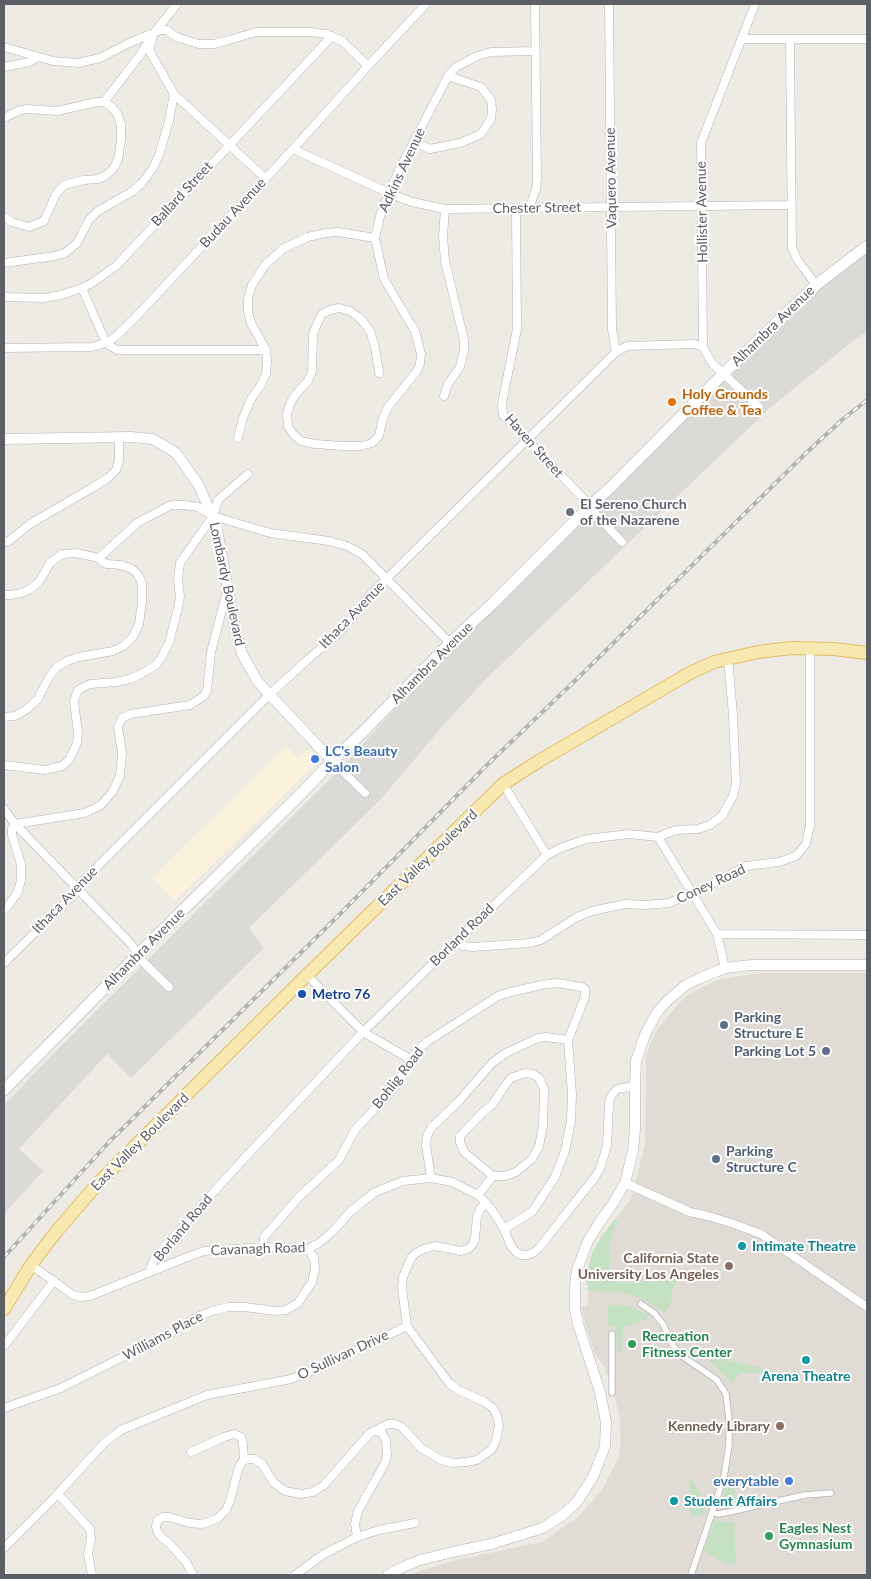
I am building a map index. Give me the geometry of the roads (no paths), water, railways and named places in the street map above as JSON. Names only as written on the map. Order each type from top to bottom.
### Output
[{"type":"main road","name":"Alhambra Avenue","points":[[4,1090],[138,954],[723,374],[816,285],[867,246]]},
{"type":"main road","name":"East Valley Boulevard","points":[[4,1309],[31,1265],[71,1214],[125,1156],[503,784],[690,673],[728,658],[775,650],[810,648],[867,653]]},
{"type":"street","points":[[104,102],[140,55],[154,33],[178,4]]},
{"type":"street","name":"Budau Avenue","points":[[4,348],[92,347],[106,343],[115,336],[134,320],[426,4]]},
{"type":"street","points":[[529,209],[538,180],[535,4]]},
{"type":"street","name":"Vaquero Avenue","points":[[609,4],[612,329],[616,352]]},
{"type":"street","name":"Hollister Avenue","points":[[703,347],[701,143],[755,4]]},
{"type":"street","points":[[4,47],[66,63],[100,58],[131,42],[161,30],[167,30],[176,37],[199,44],[214,44],[256,32],[310,32],[326,34],[342,41],[368,66]]},
{"type":"street","points":[[154,33],[150,52],[174,94],[265,178]]},
{"type":"street","name":"Ballard Street","points":[[4,297],[44,298],[82,288],[116,266],[332,36]]},
{"type":"street","points":[[743,39],[867,39]]},
{"type":"street","points":[[790,39],[792,248],[797,259],[816,285]]},
{"type":"street","name":"Adkins Avenue","points":[[379,373],[375,347],[370,331],[361,319],[350,311],[339,308],[322,314],[313,334],[312,372],[308,381],[295,395],[287,414],[288,426],[293,434],[302,441],[315,444],[361,446],[372,443],[379,436],[383,418],[388,407],[416,372],[420,364],[421,354],[415,331],[384,279],[375,238],[378,223],[389,194],[448,76],[456,66],[491,52],[536,51]]},
{"type":"street","points":[[4,67],[29,62],[38,57]]},
{"type":"street","points":[[414,142],[430,149],[460,143],[481,134],[490,119],[491,100],[481,87],[448,76]]},
{"type":"street","points":[[4,263],[65,253],[77,243],[89,220],[98,211],[133,191],[142,183],[153,168],[159,155],[169,121],[174,94]]},
{"type":"street","points":[[4,118],[27,109],[57,110],[104,102],[112,107],[118,115],[121,125],[120,152],[112,169],[105,176],[64,186],[56,194],[44,221],[36,225],[29,227],[21,226],[4,217]]},
{"type":"street","name":"Chester Street","points":[[293,149],[389,194],[412,202],[445,209],[792,205]]},
{"type":"street","points":[[444,396],[448,384],[460,367],[464,350],[462,331],[445,261],[443,236],[445,209]]},
{"type":"street","name":"Haven Street","points":[[516,209],[517,328],[502,406],[503,415],[583,498],[622,542]]},
{"type":"street","points":[[238,438],[242,418],[266,374],[266,350],[251,323],[248,312],[248,299],[252,285],[265,265],[284,248],[308,237],[338,232],[375,238]]},
{"type":"street","points":[[82,288],[106,343],[118,350],[266,350]]},
{"type":"street","points":[[616,352],[627,346],[694,344],[703,347],[712,363],[759,407]]},
{"type":"street","name":"Ithaca Avenue","points":[[4,963],[270,694],[306,660],[339,633],[369,596],[616,352]]},
{"type":"street","points":[[4,542],[30,524],[108,478],[116,470],[119,437]]},
{"type":"street","name":"Lombardy Boulevard","points":[[4,439],[119,437],[153,439],[176,453],[198,484],[216,524],[235,628],[242,654],[251,672],[332,761],[365,793]]},
{"type":"street","points":[[4,765],[45,770],[62,766],[74,752],[76,743],[78,733],[74,701],[78,690],[90,684],[130,679],[156,665],[169,642],[178,608],[180,597],[178,579],[180,563],[212,516],[218,500],[248,474]]},
{"type":"street","points":[[99,558],[137,523],[171,505],[184,504],[198,507],[212,516],[270,533],[328,541],[346,546],[362,554],[450,644]]},
{"type":"street","points":[[4,595],[11,596],[30,589],[39,582],[50,563],[62,554],[76,553],[99,558],[107,564],[132,568],[142,583],[142,602],[138,624],[133,637],[124,646],[113,651],[67,660],[57,667],[49,677],[38,699],[27,709],[15,716],[4,717]]},
{"type":"street","points":[[15,824],[85,813],[101,805],[113,791],[120,776],[122,752],[118,722],[132,714],[190,705],[204,696],[207,691],[210,652],[228,588]]},
{"type":"street","name":"Coney Road","points":[[455,942],[473,947],[530,943],[541,940],[578,916],[592,911],[625,904],[645,906],[669,903],[746,866],[779,862],[796,856],[806,844],[810,825],[810,648]]},
{"type":"street","name":"Borland Road","points":[[149,1272],[155,1257],[363,1032],[547,855],[586,839],[629,834],[658,837],[676,830],[698,829],[710,825],[722,816],[733,796],[736,784],[728,658]]},
{"type":"street","points":[[503,784],[547,855]]},
{"type":"street","points":[[4,809],[15,824],[132,944],[144,963],[169,988]]},
{"type":"street","points":[[4,909],[18,892],[22,880],[21,864],[12,835],[12,829],[15,824]]},
{"type":"street","points":[[658,837],[717,934],[725,968]]},
{"type":"street","points":[[717,934],[867,935]]},
{"type":"street","points":[[388,1575],[420,1560],[491,1544],[543,1528],[564,1514],[577,1502],[596,1470],[605,1446],[606,1422],[600,1392],[575,1309],[577,1270],[587,1243],[625,1183],[633,1144],[635,1067],[646,1032],[658,1011],[686,985],[725,968],[752,965],[867,965]]},
{"type":"street","points":[[307,975],[363,1032],[410,1059]]},
{"type":"street","name":"Bohlig Road","points":[[263,1247],[264,1237],[300,1196],[339,1160],[355,1130],[396,1085],[410,1059],[428,1041],[498,996],[507,992],[557,983],[585,989],[585,997],[568,1040]]},
{"type":"street","points":[[431,1178],[426,1145],[427,1136],[431,1128],[458,1101],[492,1062],[506,1053],[538,1038],[546,1037],[568,1040],[572,1094],[565,1151],[554,1177],[532,1212],[504,1229]]},
{"type":"street","points":[[525,1073],[533,1074],[538,1078],[544,1089],[543,1126],[539,1146],[532,1159],[516,1172],[505,1176],[493,1176],[464,1152],[461,1147],[460,1136],[492,1105],[511,1078],[525,1073]]},
{"type":"street","name":"Cavanagh Road","points":[[31,1265],[73,1295],[81,1297],[90,1296],[204,1251],[263,1247],[308,1249],[332,1232],[350,1211],[375,1192],[403,1181],[431,1178],[452,1182],[478,1195],[504,1229],[511,1246],[521,1255],[527,1255],[539,1248],[595,1177],[600,1169],[607,1146],[611,1096],[617,1089],[635,1086]]},
{"type":"street","points":[[478,1195],[493,1176]]},
{"type":"street","points":[[625,1183],[690,1212],[731,1223],[760,1234],[867,1307]]},
{"type":"street","points":[[194,1575],[178,1553],[161,1537],[156,1526],[158,1520],[169,1516],[190,1523],[201,1524],[218,1518],[226,1510],[238,1470],[241,1463],[247,1459],[254,1459],[262,1464],[274,1484],[285,1491],[301,1494],[313,1492],[324,1484],[370,1433],[388,1424],[402,1427],[421,1448],[441,1460],[466,1462],[477,1460],[492,1449],[496,1441],[499,1425],[497,1415],[493,1408],[483,1401],[465,1394],[449,1383],[407,1326],[402,1288],[403,1277],[411,1258],[424,1248],[435,1246],[461,1251],[468,1249],[473,1244],[477,1217],[480,1209],[486,1203]]},
{"type":"street","name":"Williams Place","points":[[4,1408],[61,1388],[165,1336],[212,1310],[245,1308],[275,1311],[286,1310],[298,1304],[312,1282],[315,1268],[314,1258],[308,1249]]},
{"type":"street","points":[[4,1346],[54,1281]]},
{"type":"street","points":[[642,1304],[659,1319],[673,1346],[682,1356],[717,1380],[726,1394],[729,1445],[724,1477],[691,1575]]},
{"type":"street","name":"O Sullivan Drive","points":[[4,1548],[58,1494],[104,1443],[122,1430],[207,1394],[291,1379],[322,1367],[407,1326]]},
{"type":"street","points":[[612,1334],[612,1393]]},
{"type":"street","points":[[356,1537],[354,1524],[358,1511],[387,1456],[386,1440],[382,1433],[376,1431]]},
{"type":"street","points":[[191,1452],[234,1434],[241,1437],[244,1461]]},
{"type":"street","points":[[712,1512],[718,1514],[805,1495],[830,1493]]},
{"type":"street","points":[[58,1494],[90,1529],[92,1538],[88,1554],[92,1575]]},
{"type":"street","points":[[295,1575],[324,1554],[356,1537],[373,1531],[415,1523]]},
{"type":"railway","points":[[4,1257],[109,1142],[339,915],[486,766],[805,454],[867,400]]},
{"type":"place","name":"Holy Grounds Coffee & Tea","points":[[672,402]]},
{"type":"place","name":"El Sereno Church of the Nazarene","points":[[570,512]]},
{"type":"place","name":"LC's Beauty Salon","points":[[315,759]]},
{"type":"place","name":"Metro 76","points":[[302,994]]},
{"type":"place","name":"Parking Structure E","points":[[724,1025]]},
{"type":"place","name":"Parking Lot 5","points":[[826,1051]]},
{"type":"place","name":"Parking Structure C","points":[[716,1159]]},
{"type":"place","name":"Intimate Theatre","points":[[742,1246]]},
{"type":"place","name":"California State University Los Angeles","points":[[729,1266]]},
{"type":"place","name":"Recreation Fitness Center","points":[[632,1344]]},
{"type":"place","name":"Arena Theatre","points":[[806,1360]]},
{"type":"place","name":"Kennedy Library","points":[[780,1426]]},
{"type":"place","name":"everytable","points":[[789,1481]]},
{"type":"place","name":"Student Affairs","points":[[674,1501]]},
{"type":"place","name":"Eagles Nest Gymnasium","points":[[769,1536]]}]
